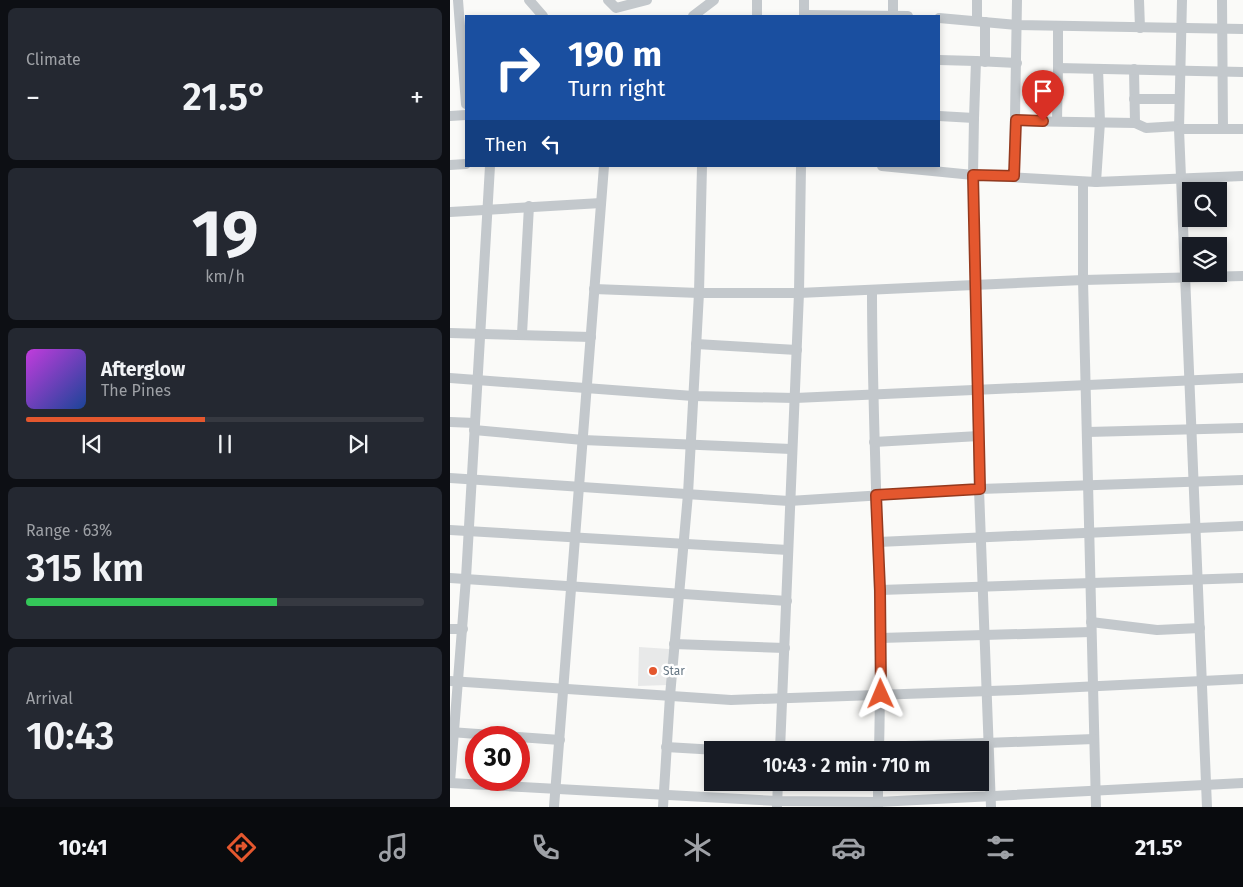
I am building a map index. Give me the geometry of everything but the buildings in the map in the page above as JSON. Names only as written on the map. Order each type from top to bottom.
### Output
[{"type":"street","points":[[458,0],[455,14],[463,32],[465,69]]},
{"type":"street","points":[[529,0],[542,15]]},
{"type":"street","points":[[608,0],[616,8],[647,0]]},
{"type":"street","points":[[695,15],[714,0]]},
{"type":"street","points":[[757,0],[757,15]]},
{"type":"street","points":[[804,0],[804,15]]},
{"type":"street","points":[[893,0],[893,15]]},
{"type":"street","points":[[977,0],[981,22],[981,61],[974,118],[973,175],[978,436],[988,741]]},
{"type":"street","points":[[1014,176],[1017,0]]},
{"type":"street","points":[[1139,0],[1140,28]]},
{"type":"street","points":[[1182,0],[1181,71],[1178,98],[1184,237]]},
{"type":"street","points":[[1222,0],[1223,129]]},
{"type":"street","points":[[940,18],[1017,25],[1243,29]]},
{"type":"street","points":[[1057,121],[1058,26]]},
{"type":"street","points":[[940,60],[1017,63]]},
{"type":"street","points":[[1058,68],[1243,72]]},
{"type":"street","points":[[1096,182],[1100,122],[1098,69]]},
{"type":"street","points":[[1134,69],[1135,123]]},
{"type":"street","points":[[1134,99],[1178,98]]},
{"type":"street","points":[[450,116],[465,115]]},
{"type":"street","points":[[940,116],[974,118]]},
{"type":"street","points":[[1016,120],[1135,123],[1146,128],[1243,129]]},
{"type":"street","points":[[450,164],[465,164]]},
{"type":"street","points":[[490,167],[463,629],[455,681],[450,782],[664,795],[711,802],[777,804],[878,804],[1096,790],[1243,784]]},
{"type":"street","points":[[554,807],[604,167]]},
{"type":"street","points":[[663,807],[674,644],[688,494],[699,293],[702,167]]},
{"type":"street","points":[[781,741],[788,600],[789,501],[797,350],[802,167]]},
{"type":"street","points":[[892,167],[973,175],[1014,176],[1083,182],[1243,176]]},
{"type":"street","points":[[1083,182],[1083,280],[1096,807]]},
{"type":"street","points":[[450,212],[601,203]]},
{"type":"street","points":[[522,334],[529,206]]},
{"type":"street","points":[[1227,276],[1243,276]]},
{"type":"street","points":[[594,289],[699,293],[799,293],[976,284],[1182,277]]},
{"type":"street","points":[[1186,282],[1207,807]]},
{"type":"street","points":[[872,290],[872,394],[880,590],[879,741]]},
{"type":"street","points":[[450,333],[591,337]]},
{"type":"street","points":[[696,344],[797,350]]},
{"type":"street","points":[[450,378],[693,396],[795,398],[978,388],[1243,378]]},
{"type":"street","points":[[450,422],[583,440],[792,449]]},
{"type":"street","points":[[1087,432],[1243,428]]},
{"type":"street","points":[[874,442],[978,436]]},
{"type":"street","points":[[450,478],[789,501],[980,489],[1243,480]]},
{"type":"street","points":[[878,542],[1243,526]]},
{"type":"street","points":[[450,530],[788,550]]},
{"type":"street","points":[[450,578],[788,600]]},
{"type":"street","points":[[880,590],[984,585],[1198,581],[1243,578]]},
{"type":"street","points":[[880,638],[985,635],[1091,627],[1157,630],[1200,628]]},
{"type":"street","points":[[450,629],[463,629]]},
{"type":"street","points":[[674,644],[785,648]]},
{"type":"street","points":[[455,681],[717,699],[1092,688],[1243,679]]},
{"type":"street","points":[[452,732],[560,740]]},
{"type":"street","points":[[989,743],[1094,739]]},
{"type":"street","points":[[666,747],[704,749]]},
{"type":"street","points":[[989,770],[990,807]]},
{"type":"street","points":[[777,804],[778,791]]},
{"type":"street","points":[[878,791],[878,804]]},
{"type":"shaded area","points":[[639,647],[669,649],[668,685],[638,686]]},
{"type":"place","name":"Star","points":[[653,671]]},
{"type":"route","points":[[881,694],[880,590],[876,495],[980,489],[973,175],[1014,176],[1016,120],[1043,121]]}]
